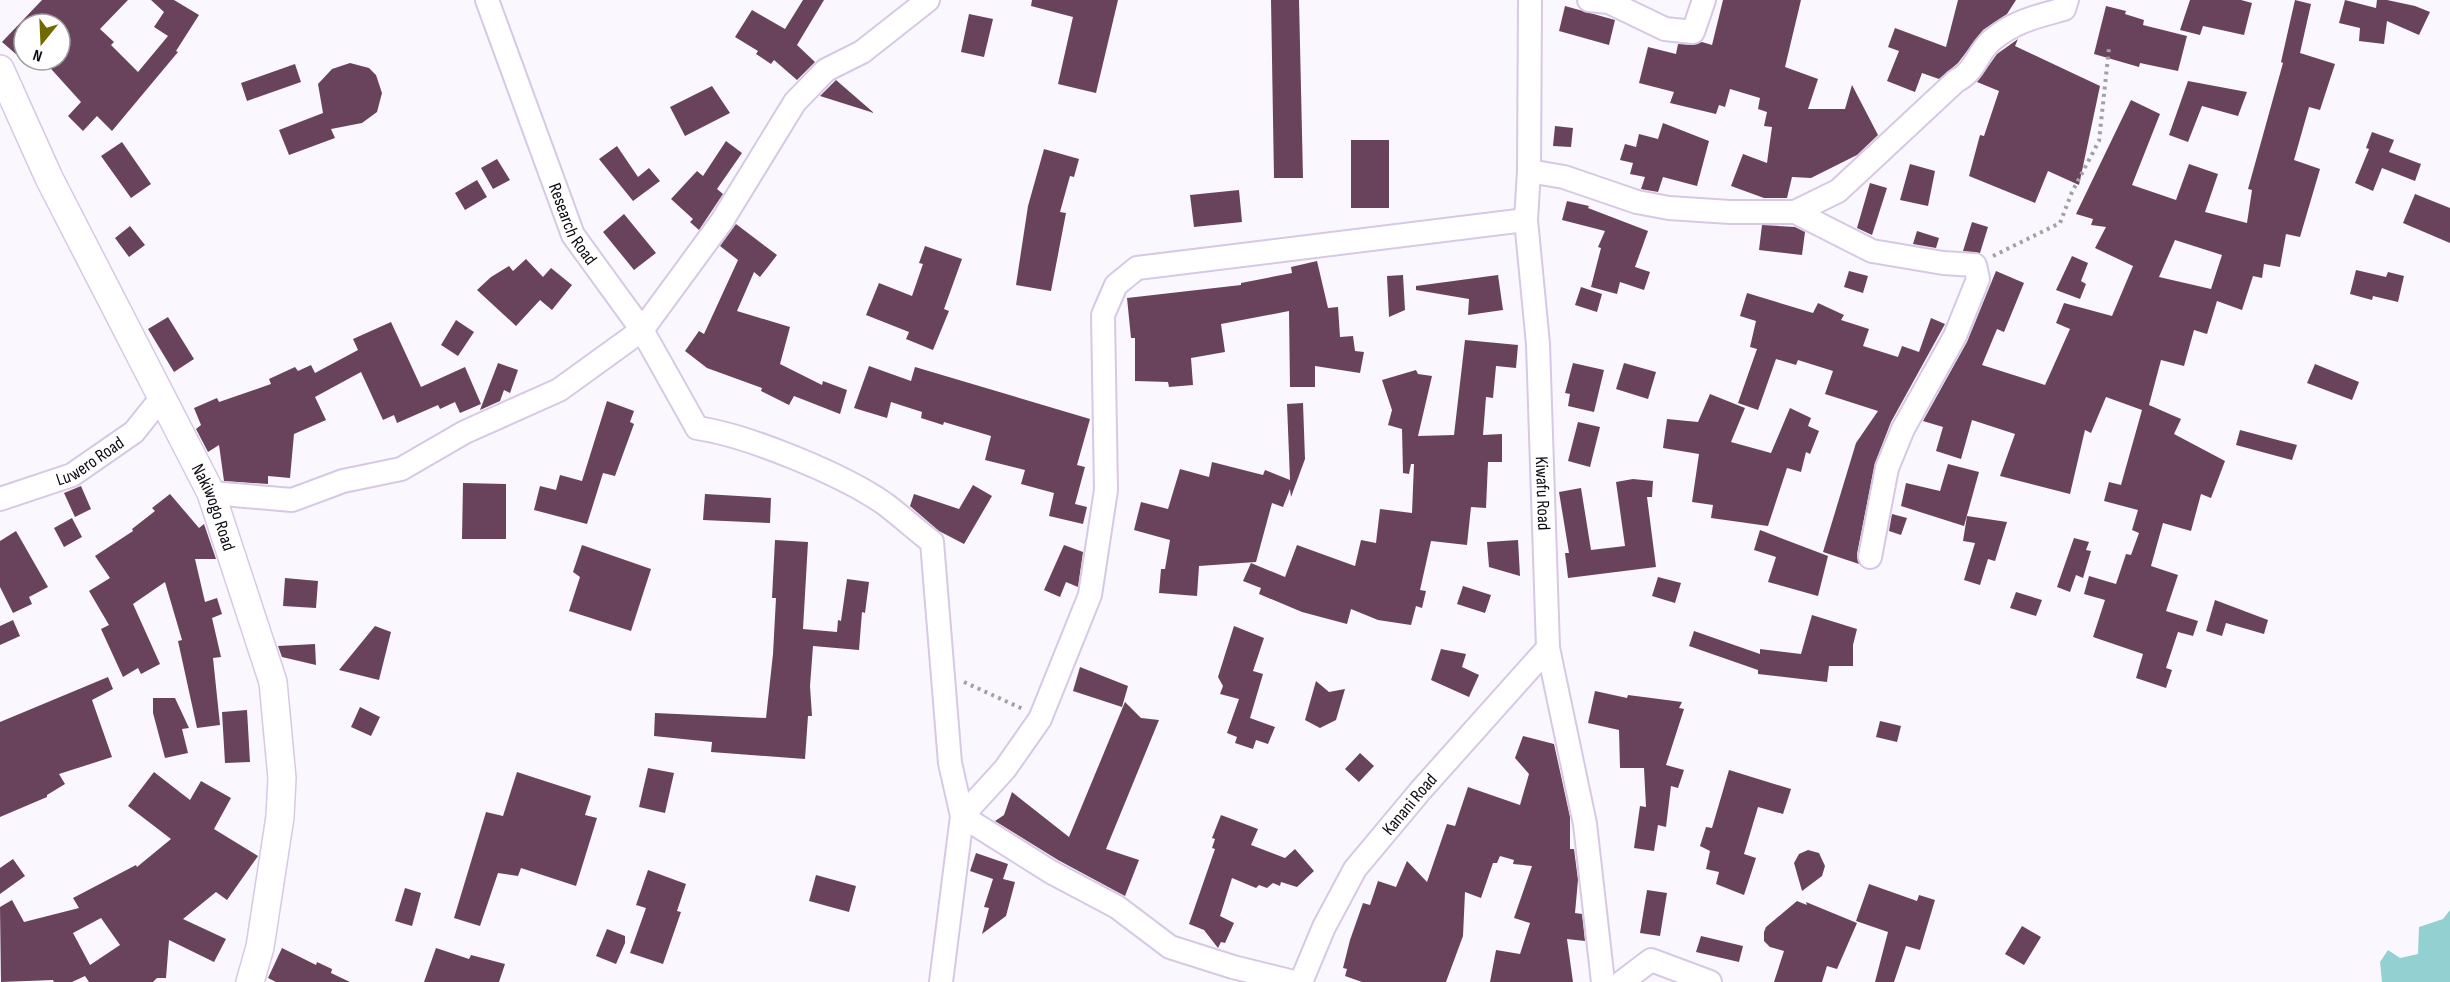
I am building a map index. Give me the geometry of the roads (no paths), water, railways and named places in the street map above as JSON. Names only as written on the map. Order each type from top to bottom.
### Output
[{"type":"street","name":"Research Road","points":[[487,0],[573,235],[642,330],[697,428],[717,431],[792,457],[847,483],[884,503],[932,542],[950,763],[962,816]]},
{"type":"street","points":[[211,493],[292,500],[343,482],[401,469],[465,432],[560,390],[642,330],[722,221],[795,102],[826,70],[862,52],[897,27],[928,0]]},
{"type":"street","name":"Kiwafu Road","points":[[1530,0],[1529,171],[1526,220],[1538,344],[1548,648],[1585,825],[1603,982]]},
{"type":"street","points":[[1589,0],[1609,2],[1665,29],[1693,32],[1704,0]]},
{"type":"street","points":[[1529,171],[1564,177],[1637,202],[1669,208],[1730,212],[1796,212],[1838,191],[1956,81],[1968,75],[1992,40],[2016,22],[2064,9],[2067,0]]},
{"type":"street","name":"Nakiwogo Road","points":[[0,69],[49,178],[211,493],[273,682],[282,778],[280,817],[260,947],[250,982]]},
{"type":"street","points":[[1796,212],[1872,252],[1943,263],[1975,265],[1978,279],[1955,336],[1903,429],[1887,468],[1870,557]]},
{"type":"street","points":[[941,982],[962,816],[1005,769],[1041,717],[1090,595],[1106,490],[1103,315],[1116,285],[1137,268],[1526,220]]},
{"type":"street","name":"Luwero Road","points":[[0,499],[72,475],[134,432],[162,397]]},
{"type":"street","name":"Kanani Road","points":[[1301,982],[1324,927],[1355,869],[1421,790],[1548,648]]},
{"type":"street","points":[[962,816],[1051,872],[1118,907],[1170,947],[1294,982]]},
{"type":"street","points":[[1622,982],[1651,960],[1710,982]]},
{"type":"water","points":[[2450,910],[2450,982],[2382,982],[2380,962],[2388,950],[2400,958],[2418,954],[2419,927],[2443,919]]}]
